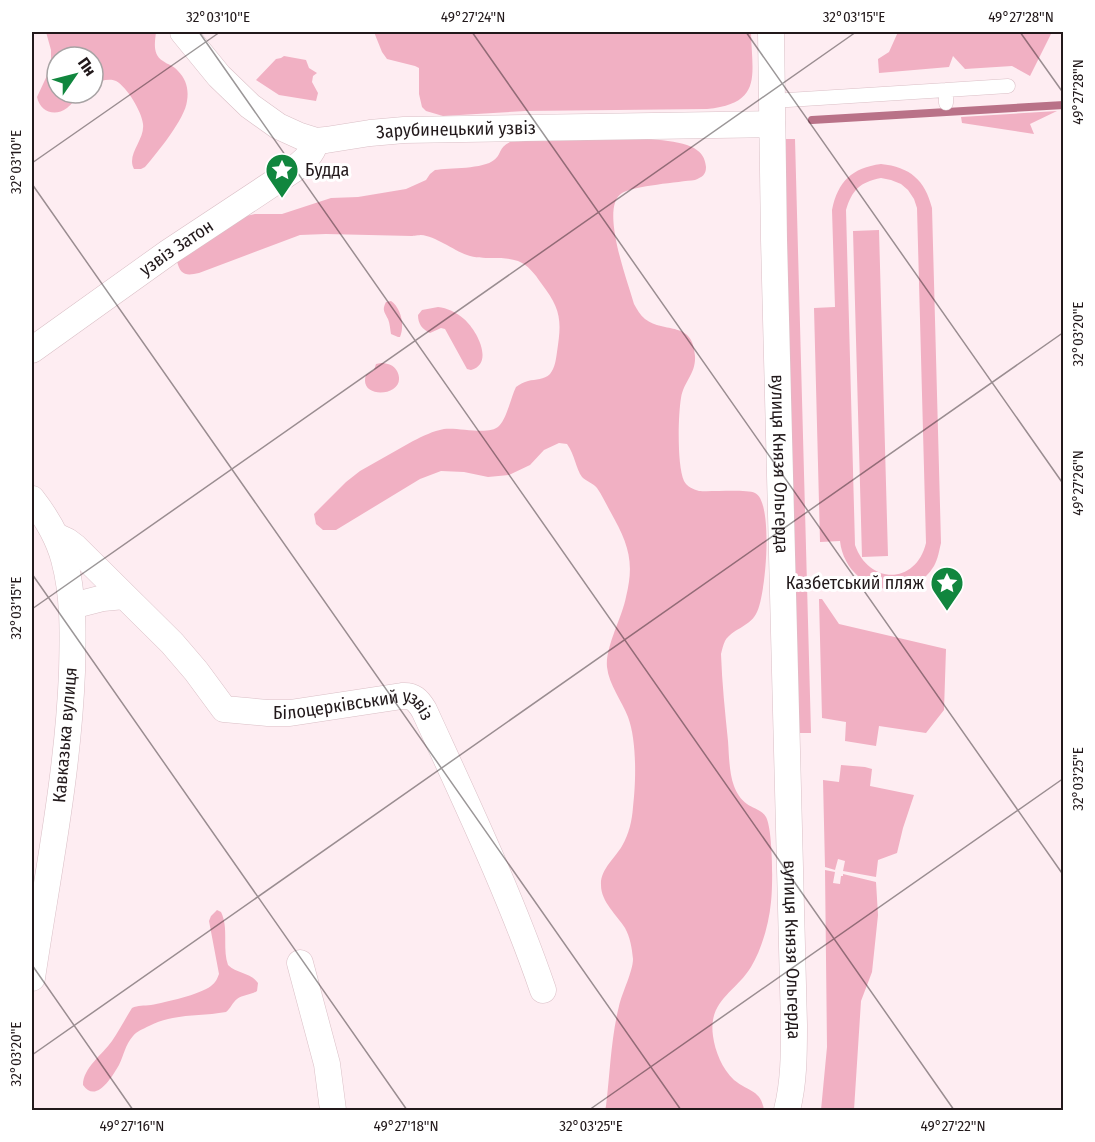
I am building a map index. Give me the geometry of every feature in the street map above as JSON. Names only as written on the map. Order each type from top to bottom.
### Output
[{"type":"street","name":"Зарубинецький узвіз","points":[[183,32],[219,76],[250,106],[278,126],[316,141],[370,132],[772,112]]},
{"type":"street","name":"вулиця Князя Ольгерда","points":[[771,32],[795,1052],[787,1110]]},
{"type":"street","name":"узвіз Затон","points":[[32,351],[169,252],[293,170],[308,158],[316,141]]},
{"type":"street","name":"Кавказька вулиця","points":[[32,500],[56,536],[64,558],[72,606],[71,697],[66,754],[32,978]]},
{"type":"street","name":"Білоцерківський узвіз","points":[[56,536],[75,547],[172,643],[224,709],[268,713],[290,712],[402,696],[414,698],[424,710],[507,896],[543,990]]},
{"type":"street","points":[[72,606],[103,598],[124,596]]},
{"type":"street","points":[[300,963],[327,1064],[333,1110]]},
{"type":"lane","points":[[772,112],[946,96],[1008,86]]},
{"type":"shaded area","points":[[46,32],[156,32],[157,55],[181,74],[186,84],[188,97],[176,126],[145,167],[134,169],[132,163],[143,130],[142,119],[125,89],[116,81],[105,80],[105,45],[50,45]]},
{"type":"shaded area","points":[[374,32],[416,34],[426,32],[751,32],[752,74],[746,94],[738,101],[707,109],[525,111],[443,116],[426,111],[422,107],[419,94],[419,68],[387,59]]},
{"type":"shaded area","points":[[898,32],[927,32],[930,34],[935,32],[1052,32],[1030,76],[1012,66],[965,69],[953,56],[949,67],[879,73],[878,59],[889,52]]},
{"type":"shaded area","points":[[284,56],[306,60],[309,68],[317,73],[313,76],[312,82],[318,93],[316,101],[279,95],[256,80],[276,59]]},
{"type":"shaded area","points":[[45,80],[45,105],[71,105],[62,111],[49,112],[41,106],[37,97]]},
{"type":"shaded area","points":[[1057,111],[1030,124],[1034,134],[962,123],[961,117]]},
{"type":"shaded area","points":[[572,138],[635,138],[669,141],[694,148],[704,158],[706,164],[702,177],[695,180],[646,186],[622,193],[616,201],[613,213],[617,246],[634,304],[645,319],[684,332],[693,345],[695,362],[681,398],[679,416],[679,452],[684,481],[692,489],[699,491],[755,493],[761,500],[765,513],[765,571],[760,605],[749,622],[728,637],[721,654],[731,775],[741,798],[766,817],[772,858],[771,902],[769,918],[755,960],[745,976],[719,1005],[713,1024],[714,1042],[723,1065],[734,1080],[757,1095],[764,1110],[605,1110],[616,1018],[633,959],[627,931],[606,903],[601,885],[605,869],[627,837],[634,797],[635,762],[631,727],[610,680],[607,667],[611,642],[629,584],[630,562],[616,522],[597,488],[582,477],[567,444],[559,443],[544,450],[530,465],[509,475],[488,477],[464,472],[441,471],[420,479],[336,530],[323,530],[316,524],[314,514],[346,482],[360,471],[413,441],[444,429],[481,431],[499,426],[507,413],[516,387],[526,381],[545,377],[550,374],[554,366],[559,341],[559,323],[556,308],[548,292],[531,270],[518,261],[506,258],[473,257],[421,235],[300,235],[199,273],[190,274],[182,272],[177,261],[246,216],[282,214],[331,198],[358,197],[406,189],[426,180],[435,170],[475,167],[489,163],[510,142]]},
{"type":"shaded area","points":[[782,139],[795,139],[811,733],[798,733]]},
{"type":"shaded area","points":[[881,164],[908,172],[925,190],[932,208],[941,543],[934,566],[923,579],[909,587],[894,590],[879,588],[865,581],[853,571],[844,558],[840,541],[820,542],[814,308],[835,307],[832,210],[838,191],[854,173]],"holes":[[[881,178],[891,180],[908,190],[917,208],[926,543],[921,557],[913,567],[903,573],[892,575],[881,573],[871,567],[862,558],[855,545],[846,210],[854,192],[862,185]]]},
{"type":"shaded area","points":[[879,230],[888,556],[862,557],[853,231]]},
{"type":"shaded area","points":[[391,301],[401,317],[400,337],[391,334],[384,310],[386,302]]},
{"type":"shaded area","points":[[438,307],[458,314],[474,330],[482,353],[482,360],[478,366],[471,370],[467,369],[445,329],[441,328],[430,333],[421,326],[418,315],[422,310]]},
{"type":"shaded area","points":[[381,363],[394,367],[397,371],[399,380],[391,391],[375,392],[365,383],[366,375],[374,370],[376,364]]},
{"type":"shaded area","points":[[819,599],[822,599],[839,624],[946,649],[944,710],[926,733],[879,726],[876,746],[845,741],[846,722],[822,718]]},
{"type":"shaded area","points":[[841,765],[872,769],[870,786],[914,795],[897,853],[878,860],[876,877],[843,871],[845,861],[838,859],[835,870],[825,867],[823,780],[839,782]]},
{"type":"shaded area","points":[[825,870],[835,872],[833,883],[840,884],[843,874],[876,882],[878,915],[872,972],[861,1001],[854,1110],[821,1110],[827,1047]]},
{"type":"shaded area","points":[[217,910],[221,912],[223,918],[228,965],[255,979],[258,983],[257,991],[237,999],[226,1012],[168,1019],[140,1030],[130,1039],[119,1065],[108,1082],[93,1092],[88,1090],[83,1085],[86,1073],[112,1041],[132,1008],[191,995],[206,989],[215,982],[219,974],[209,921]]},
{"type":"waterway","points":[[812,120],[1064,105]]},
{"type":"place","name":"Будда","points":[[282,199]]},
{"type":"place","name":"Казбетський пляж","points":[[947,612]]}]
